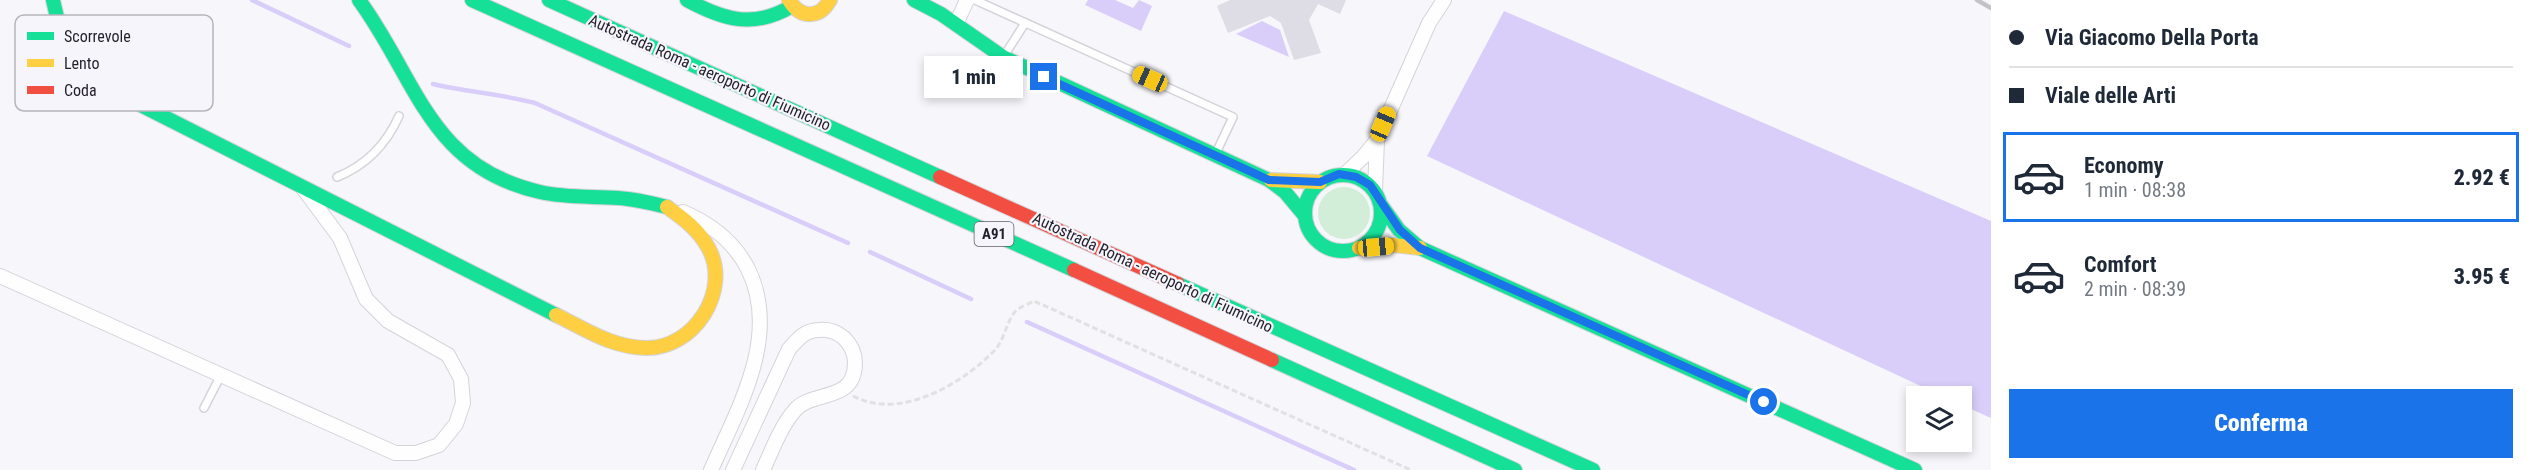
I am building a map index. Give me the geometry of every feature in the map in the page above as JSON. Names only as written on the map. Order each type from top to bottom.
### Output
[{"type":"main road","points":[[53,0],[57,15]]},
{"type":"main road","points":[[152,111],[299,183],[614,344],[638,349],[663,346],[692,332],[706,315],[714,293],[714,270],[708,247],[695,227],[667,207],[619,198],[539,192],[504,179],[472,160],[445,136],[423,108],[385,37],[359,0]]},
{"type":"main road","name":"Autostrada Roma - aeroporto di Fiumicino","points":[[472,0],[1515,470]]},
{"type":"main road","name":"Autostrada Roma - aeroporto di Fiumicino","points":[[549,0],[1007,205],[1368,371],[1593,470]]},
{"type":"main road","points":[[687,0],[714,13],[741,21],[773,18],[791,3],[797,11],[810,15],[824,10],[830,0]]},
{"type":"main road","points":[[914,0],[956,24],[1003,57],[1269,180],[1285,192],[1305,216],[1311,234],[1321,244],[1340,251],[1393,245],[1420,248],[1915,470]]},
{"type":"main road","points":[[1305,216],[1309,195],[1320,182],[1335,175],[1345,174],[1363,180],[1375,191],[1381,205],[1400,230],[1420,248]]},
{"type":"main road","points":[[1269,180],[1320,182]]},
{"type":"main road","points":[[1359,248],[1370,240],[1378,229],[1381,205]]},
{"type":"street","points":[[956,24],[967,0]]},
{"type":"street","points":[[1345,174],[1377,140],[1430,23],[1444,0]]},
{"type":"street","points":[[1375,191],[1377,140]]},
{"type":"street","points":[[0,276],[395,453],[416,453],[439,445],[456,424],[463,403],[461,379],[448,355],[388,321],[366,299],[340,238],[299,183]]},
{"type":"street","points":[[667,207],[698,218],[725,237],[749,270],[760,309],[759,342],[748,384],[711,470]]},
{"type":"street","points":[[733,470],[789,349],[798,338],[813,330],[821,329],[836,333],[852,347],[855,364],[851,379],[833,395],[809,401],[797,407],[783,428],[763,470]]},
{"type":"lane","points":[[975,0],[1233,117],[1215,155]]},
{"type":"lane","points":[[1003,57],[1025,23]]},
{"type":"lane","points":[[338,177],[359,167],[378,151],[387,140],[399,116]]},
{"type":"lane","points":[[204,408],[220,375]]},
{"type":"path","points":[[841,390],[875,404],[901,403],[930,395],[971,372],[996,348],[1015,311],[1034,301],[1411,470]]},
{"type":"green space","points":[[1344,187],[1358,191],[1366,199],[1370,213],[1366,227],[1358,235],[1344,239],[1330,235],[1322,227],[1318,213],[1322,199],[1330,191]]},
{"type":"shaded area","points":[[1088,0],[1115,0],[1133,8],[1139,0],[1152,6],[1141,31],[1085,5]]},
{"type":"shaded area","points":[[1504,11],[1991,221],[1991,418],[1972,409],[1972,386],[1921,386],[1427,156]]},
{"type":"shaded area","points":[[1262,21],[1280,30],[1289,57],[1236,34]]},
{"type":"building","points":[[1230,0],[1346,0],[1340,14],[1318,4],[1309,20],[1321,53],[1294,60],[1281,23],[1270,16],[1228,33],[1217,6]]},
{"type":"waterway","points":[[252,0],[349,46]]},
{"type":"waterway","points":[[433,84],[535,103],[848,243]]},
{"type":"waterway","points":[[870,252],[971,299]]},
{"type":"waterway","points":[[1027,322],[1354,470]]},
{"type":"railway","points":[[1977,0],[1991,8]]},
{"type":"traffic: fast","points":[[53,0],[56,15]]},
{"type":"traffic: fast","points":[[359,0],[430,116],[449,141],[473,163],[503,180],[540,192],[642,201],[667,207]]},
{"type":"traffic: fast","points":[[472,0],[1074,270]]},
{"type":"traffic: fast","points":[[549,0],[940,177]]},
{"type":"traffic: fast","points":[[687,0],[714,13],[739,19],[765,18],[792,6]]},
{"type":"traffic: fast","points":[[914,0],[941,14],[1003,57],[1269,180],[1285,192],[1305,216]]},
{"type":"traffic: fast","points":[[153,111],[556,315]]},
{"type":"traffic: fast","points":[[1336,175],[1350,175],[1364,181],[1375,192],[1381,206],[1381,213],[1378,228],[1370,240],[1350,251],[1336,251],[1322,245],[1311,234],[1305,220],[1305,206],[1311,192],[1322,181],[1336,175]]},
{"type":"traffic: fast","points":[[1381,205],[1399,230],[1420,248],[1915,470]]},
{"type":"traffic: fast","points":[[1178,284],[1593,470]]},
{"type":"traffic: fast","points":[[1272,360],[1515,470]]},
{"type":"traffic: slow","points":[[789,0],[798,10],[810,14],[820,11],[830,0]]},
{"type":"traffic: slow","points":[[1271,180],[1320,182]]},
{"type":"traffic: slow","points":[[556,315],[600,337],[633,347],[663,346],[679,339],[693,328],[704,315],[711,299],[715,282],[715,265],[701,236],[667,207]]},
{"type":"traffic: slow","points":[[1359,248],[1393,245],[1420,248]]},
{"type":"traffic: jam","points":[[940,177],[1178,284]]},
{"type":"traffic: jam","points":[[1074,270],[1272,360]]},
{"type":"route","points":[[1044,77],[1269,180],[1293,183],[1320,182],[1339,174],[1363,180],[1375,191],[1381,205],[1400,230],[1420,248],[1764,402]]}]
